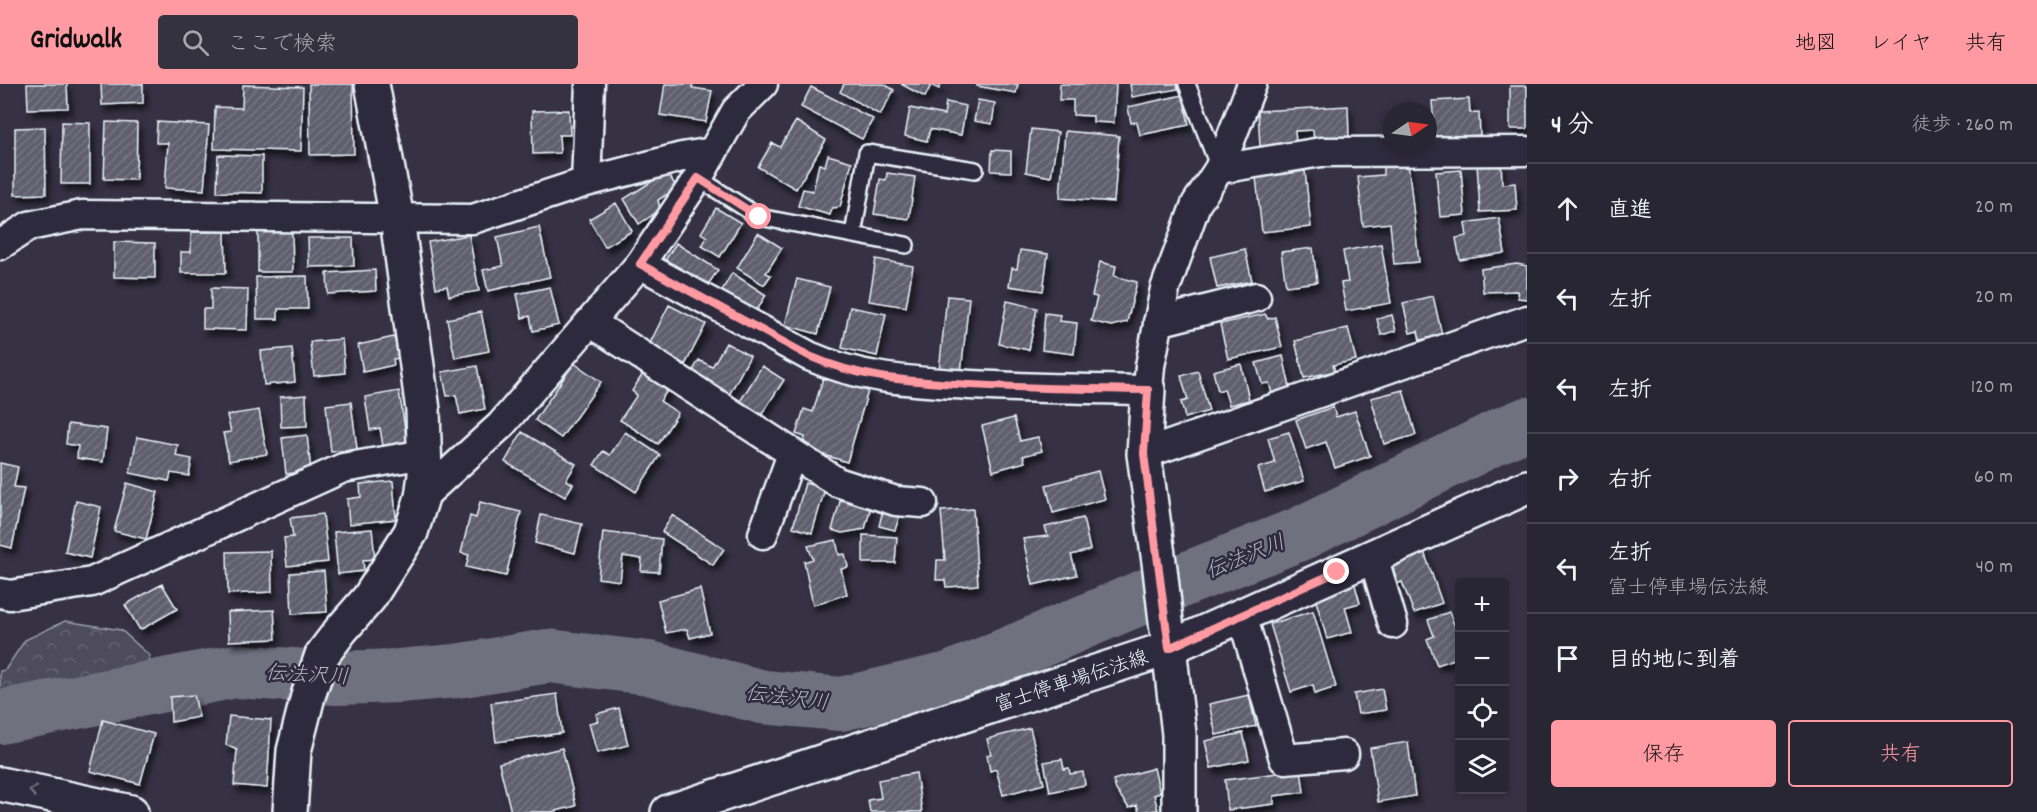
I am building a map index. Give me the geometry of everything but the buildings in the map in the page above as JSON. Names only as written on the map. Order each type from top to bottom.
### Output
[{"type":"street","points":[[290,812],[294,751],[308,696],[322,655],[369,598],[411,532],[423,497],[425,454],[423,410],[397,219],[372,84]]},
{"type":"street","points":[[586,182],[590,84]]},
{"type":"street","points":[[423,497],[501,425],[640,264],[698,178],[736,111],[763,84]]},
{"type":"street","points":[[1179,812],[1179,734],[1144,454],[1150,366],[1165,289],[1196,204],[1219,169],[1252,84]]},
{"type":"street","points":[[1219,169],[1321,152],[1527,151]]},
{"type":"street","points":[[0,245],[29,225],[82,215],[473,219],[586,182],[682,157],[713,152]]},
{"type":"street","points":[[640,264],[809,356],[835,368],[861,375],[1024,388],[1148,390]]},
{"type":"street","points":[[1158,322],[1256,297]]},
{"type":"street","points":[[1144,454],[1527,320]]},
{"type":"street","points":[[590,322],[837,482],[896,501],[923,503]]},
{"type":"street","points":[[0,593],[10,595],[92,582],[343,468],[425,454]]},
{"type":"street","points":[[763,534],[792,454]]},
{"type":"street","name":"富士停車場伝法線","points":[[668,812],[1167,635],[1242,615],[1527,487]]},
{"type":"street","points":[[1373,556],[1393,624]]},
{"type":"street","points":[[1242,615],[1284,759],[1344,754]]},
{"type":"street","points":[[0,784],[131,812]]},
{"type":"lane","points":[[1187,84],[1219,169]]},
{"type":"lane","points":[[853,235],[867,153],[975,170]]},
{"type":"lane","points":[[698,178],[759,217],[906,245]]},
{"type":"green space","points":[[65,621],[121,630],[150,656],[131,700],[5,742],[0,741],[0,671],[5,670],[25,640]]},
{"type":"waterway","name":"伝法沢川","points":[[0,717],[236,671],[336,678],[399,676],[456,671],[548,656],[649,668],[763,697],[841,704],[949,679],[1183,580],[1302,533],[1527,424]]},
{"type":"route","points":[[759,217],[698,178],[640,264],[809,356],[835,368],[861,375],[1024,388],[1148,390],[1144,454],[1169,648],[1337,572]]}]
